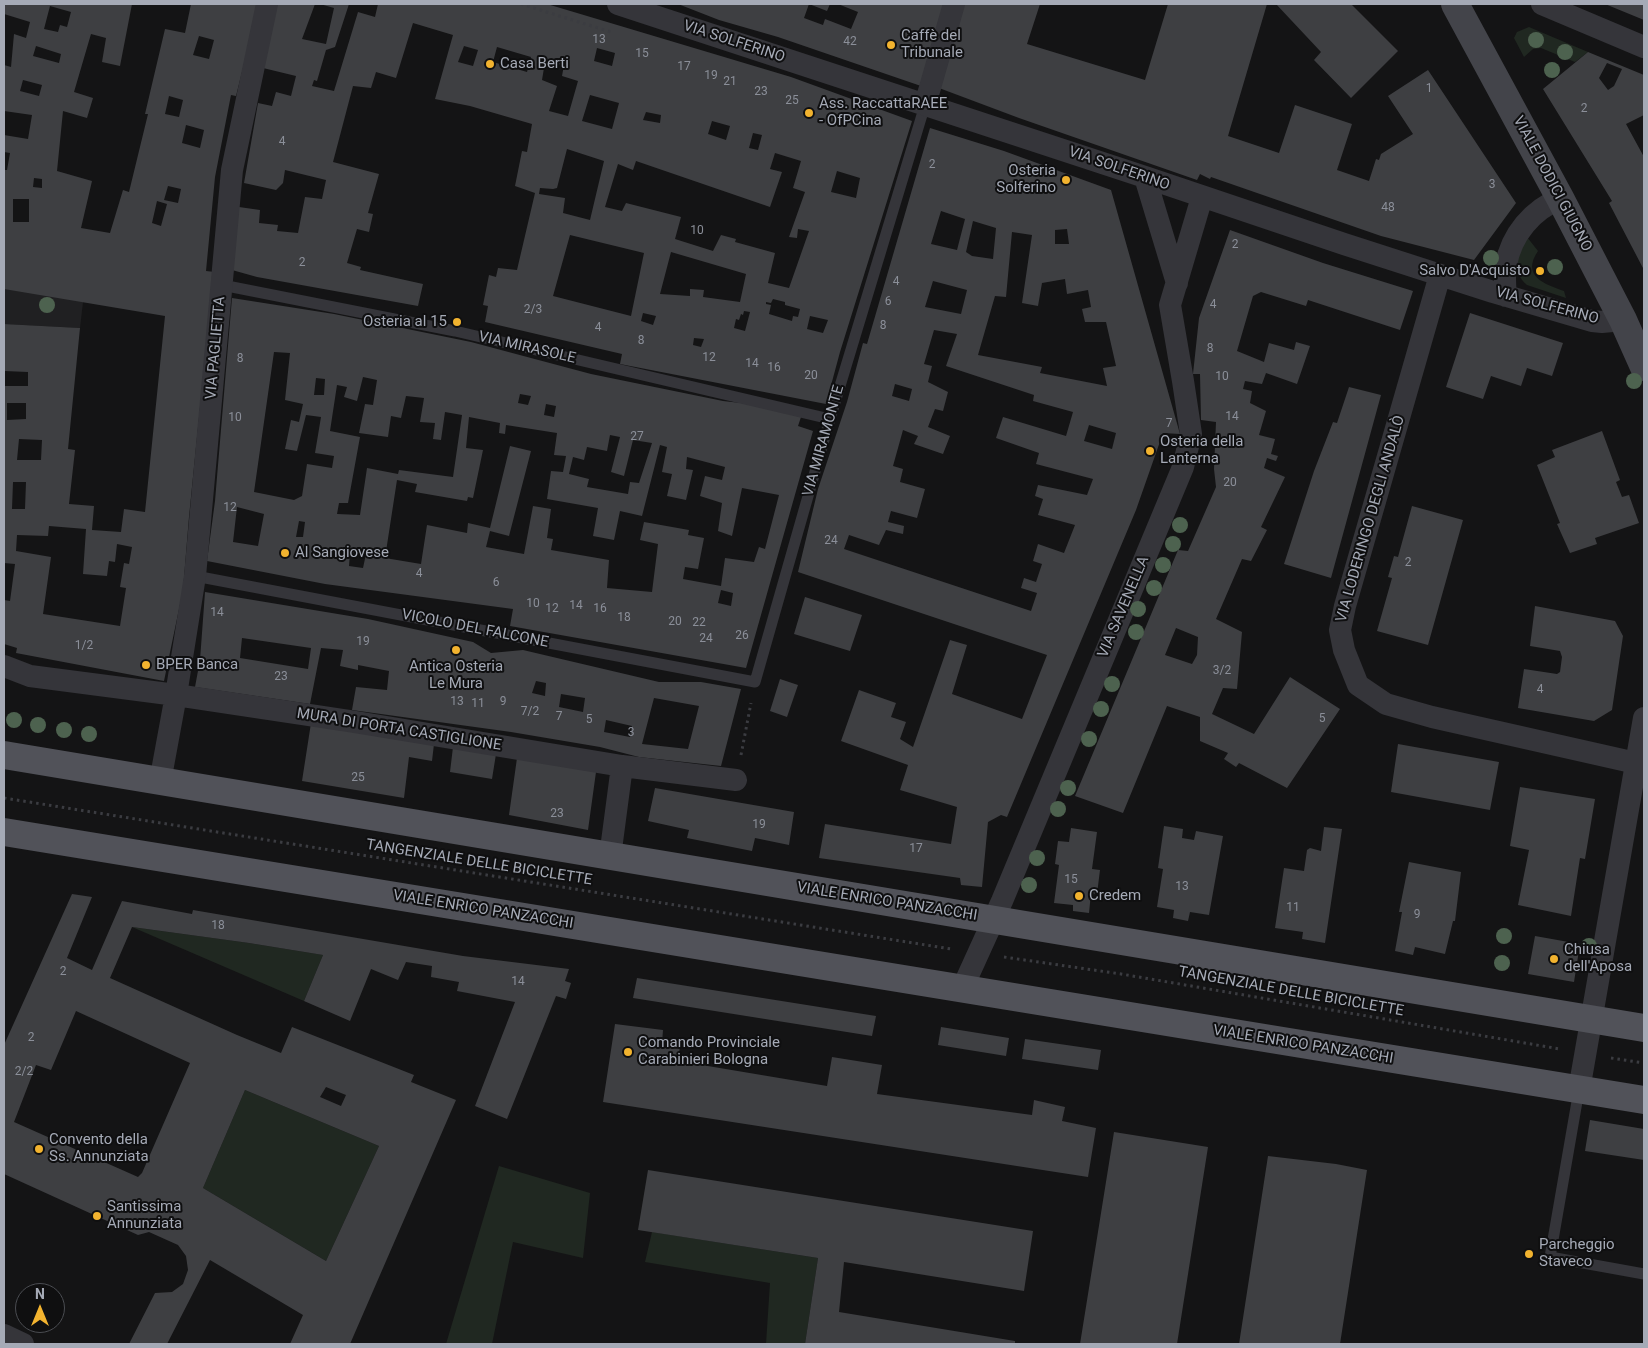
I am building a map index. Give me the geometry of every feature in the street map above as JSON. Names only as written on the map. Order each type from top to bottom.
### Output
[{"type":"main road","name":"VIALE ENRICO PANZACCHI","points":[[4,755],[1644,1028]]},
{"type":"main road","name":"VIALE ENRICO PANZACCHI","points":[[4,832],[1644,1100]]},
{"type":"street","name":"VIA PAGLIETTA","points":[[160,782],[195,576],[232,170],[267,4]]},
{"type":"street","name":"VIA SOLFERINO","points":[[618,4],[1506,296],[1592,321],[1623,320]]},
{"type":"street","points":[[926,105],[954,4]]},
{"type":"street","name":"VIALE DODICI GIUGNO","points":[[1455,4],[1560,199],[1643,360]]},
{"type":"street","points":[[1542,4],[1644,47]]},
{"type":"street","points":[[1145,177],[1177,282]]},
{"type":"street","name":"VIA SAVENELLA","points":[[993,920],[1183,467],[1191,434],[1170,305],[1202,197]]},
{"type":"street","points":[[1506,296],[1506,263],[1514,240],[1526,224],[1542,208],[1560,199]]},
{"type":"street","name":"VIA LODERINGO DEGLI ANDALÒ","points":[[1440,275],[1345,606],[1340,630],[1344,650],[1358,685],[1386,704],[1432,717],[1636,763]]},
{"type":"street","name":"MURA DI PORTA CASTIGLIONE","points":[[4,666],[30,676],[176,695],[349,721],[622,766],[736,780]]},
{"type":"street","points":[[1579,1090],[1644,718]]},
{"type":"street","points":[[610,857],[622,766]]},
{"type":"street","name":"VIALE ENRICO PANZACCHI","points":[[962,989],[993,920]]},
{"type":"street","points":[[4,1334],[23,1344]]},
{"type":"lane","name":"VIA MIRAMONTE","points":[[755,682],[830,419],[926,105]]},
{"type":"lane","name":"VIA MIRASOLE","points":[[222,285],[455,331],[830,419]]},
{"type":"lane","name":"VICOLO DEL FALCONE","points":[[195,576],[755,682]]},
{"type":"lane","points":[[1579,1090],[1550,1257],[1644,1274]]},
{"type":"path","points":[[736,780],[755,682]]},
{"type":"path","name":"TANGENZIALE DELLE BICICLETTE","points":[[4,798],[950,949]]},
{"type":"path","name":"TANGENZIALE DELLE BICICLETTE","points":[[1012,958],[1122,974],[1566,1050]]},
{"type":"path","points":[[1610,1058],[1644,1063]]},
{"type":"shaded area","points":[[1529,27],[1588,52],[1575,62],[1541,48],[1533,49],[1524,57],[1514,38],[1517,32]]},
{"type":"shaded area","points":[[4,237],[21,239],[83,302],[80,328],[4,324]]},
{"type":"shaded area","points":[[1527,237],[1538,251],[1533,260],[1533,273],[1543,282],[1564,291],[1566,298],[1527,285],[1522,280],[1517,268],[1521,249]]},
{"type":"shaded area","points":[[132,927],[249,943],[323,955],[304,1001]]},
{"type":"shaded area","points":[[245,1090],[379,1146],[326,1261],[203,1188]]},
{"type":"shaded area","points":[[499,1166],[590,1193],[583,1258],[513,1242],[492,1344],[446,1344]]},
{"type":"shaded area","points":[[652,1232],[818,1258],[805,1344],[766,1344],[770,1283],[645,1262]]},
{"type":"building","points":[[4,4],[132,4],[120,66],[102,62],[106,38],[91,34],[74,92],[93,98],[87,118],[63,111],[57,171],[92,181],[81,228],[110,233],[123,190],[129,192],[148,114],[145,114],[165,29],[185,33],[191,4],[263,4],[247,52],[236,96],[231,95],[215,177],[206,271],[215,272],[183,590],[164,681],[16,653],[17,648],[4,644],[4,600],[10,601],[15,564],[4,563],[4,386],[28,386],[28,372],[4,371],[4,324],[80,328],[68,449],[75,450],[69,504],[94,506],[92,530],[121,532],[124,509],[145,512],[165,316],[4,289],[4,170],[7,170],[10,153],[4,152],[4,135],[28,139],[32,115],[4,111],[4,65],[11,67],[14,34],[26,38],[30,22],[4,14]],"holes":[[[50,6],[71,12],[67,27],[60,25],[58,32],[44,29]],[[199,36],[214,40],[209,59],[193,55]],[[36,46],[61,54],[59,63],[33,56]],[[23,80],[42,85],[39,96],[20,91]],[[169,96],[183,100],[179,117],[165,114]],[[186,125],[204,130],[200,148],[182,143]],[[34,178],[42,179],[42,188],[33,187]],[[168,186],[181,189],[178,203],[164,200]],[[13,199],[29,199],[29,222],[13,222]],[[157,201],[167,204],[161,226],[152,223]],[[7,403],[26,403],[26,419],[7,420]],[[19,439],[42,440],[41,460],[17,460]],[[13,482],[26,482],[25,509],[12,509]],[[49,526],[86,529],[83,574],[107,576],[109,561],[115,562],[117,544],[132,547],[129,564],[124,563],[120,587],[126,588],[120,626],[43,614],[51,557],[16,551],[17,535],[48,536]]]},
{"type":"building","points":[[275,4],[315,4],[302,39],[326,44],[334,8],[320,4],[349,4],[335,47],[326,50],[317,81],[314,80],[312,86],[334,91],[358,12],[375,17],[378,4],[547,4],[791,77],[912,121],[840,352],[826,404],[620,364],[622,354],[485,322],[488,306],[483,305],[489,275],[496,277],[498,268],[517,270],[535,193],[515,186],[522,151],[527,152],[532,124],[470,106],[435,99],[453,35],[413,23],[396,78],[376,72],[371,88],[353,86],[333,162],[379,174],[368,213],[373,214],[369,232],[357,229],[347,263],[361,267],[360,270],[423,284],[418,306],[257,277],[232,270],[239,207],[260,210],[259,223],[278,225],[277,231],[298,233],[305,197],[322,199],[326,180],[285,170],[283,183],[276,190],[244,183],[258,103],[272,106],[276,92],[291,96],[296,76],[263,68]],"holes":[[[464,46],[478,50],[473,66],[458,62]],[[497,47],[531,57],[527,72],[493,62]],[[597,48],[615,53],[612,66],[594,61]],[[545,62],[564,65],[562,76],[578,81],[568,116],[549,111],[557,86],[542,80]],[[590,95],[619,103],[612,129],[582,121]],[[646,112],[661,115],[660,123],[643,120]],[[712,121],[730,126],[726,140],[708,134]],[[753,133],[762,135],[758,150],[749,148]],[[567,149],[604,161],[590,220],[563,213],[565,198],[539,194],[540,188],[557,188]],[[775,153],[801,161],[793,188],[805,192],[789,237],[797,238],[798,229],[809,231],[789,288],[768,283],[775,253],[735,242],[736,239],[721,235],[713,251],[675,239],[681,217],[626,203],[622,211],[605,207],[618,164],[633,170],[636,161],[770,207],[782,172],[770,169]],[[837,171],[860,178],[856,198],[831,192]],[[570,235],[644,253],[631,316],[553,296]],[[671,252],[746,274],[740,302],[703,297],[704,290],[690,289],[690,296],[660,294]],[[773,299],[785,302],[785,305],[800,309],[798,317],[793,316],[792,321],[769,314],[771,305],[766,304],[766,302],[771,303]],[[744,311],[750,312],[745,331],[734,328],[736,319],[739,320]],[[643,313],[656,316],[653,325],[641,321]],[[810,316],[828,320],[823,333],[807,329]],[[694,338],[704,339],[701,347],[693,345]]]},
{"type":"building","points":[[678,4],[809,4],[804,18],[823,25],[825,19],[851,29],[858,12],[838,4],[946,4],[921,86],[778,37],[719,20]]},
{"type":"building","points":[[809,4],[830,4],[827,11]]},
{"type":"building","points":[[964,4],[1040,4],[1027,44],[1145,80],[1168,4],[1267,4],[1228,136],[1279,153],[1295,105],[1352,124],[1337,170],[1369,181],[1376,159],[1379,160],[1381,154],[1413,134],[1388,96],[1428,70],[1516,203],[1474,260],[1381,236],[1211,177],[1210,179],[1200,174],[1197,180],[1019,118],[939,88]]},
{"type":"building","points":[[1276,4],[1351,4],[1398,51],[1351,98],[1314,60],[1321,52]]},
{"type":"building","points":[[1605,4],[1644,4],[1644,20]]},
{"type":"building","points":[[1588,52],[1644,75],[1644,115],[1626,124],[1644,157],[1644,270],[1609,203],[1612,201],[1543,89]],"holes":[[[1607,63],[1622,69],[1614,86],[1608,90],[1599,78]]]},
{"type":"building","points":[[930,128],[1004,151],[1111,190],[1180,434],[1163,433],[1136,510],[1007,817],[1001,815],[988,822],[982,887],[961,885],[960,878],[819,858],[825,824],[951,844],[957,807],[900,790],[908,765],[841,741],[859,690],[896,703],[891,717],[906,722],[900,739],[913,747],[950,640],[967,645],[952,694],[1022,719],[1047,655],[798,572],[818,489],[847,402],[863,343],[867,344]],"holes":[[[941,211],[965,219],[957,250],[931,244]],[[973,221],[996,228],[993,259],[972,256],[966,252]],[[1067,229],[1069,244],[1055,244],[1055,230]],[[1012,232],[1032,235],[1022,303],[1038,306],[1042,283],[1065,279],[1067,294],[1088,290],[1091,307],[1082,309],[1085,322],[1106,322],[1116,366],[1103,368],[1107,386],[1040,373],[1042,367],[978,355],[995,296],[1006,297]],[[933,281],[967,290],[961,314],[925,307]],[[934,330],[957,334],[946,366],[1034,395],[1033,401],[1073,412],[1066,436],[1003,417],[996,438],[1039,453],[1036,464],[1093,479],[1087,495],[1038,485],[1035,496],[1043,499],[1038,515],[1075,525],[1064,553],[1038,544],[1033,561],[1042,564],[1036,582],[1024,578],[1021,588],[1037,593],[1031,611],[844,549],[849,535],[879,545],[886,530],[903,534],[904,526],[888,522],[891,511],[917,518],[925,489],[900,482],[903,469],[893,466],[903,430],[918,436],[914,444],[943,454],[950,436],[928,427],[935,409],[943,411],[948,392],[928,382],[932,366],[924,364]],[[895,384],[912,389],[909,401],[892,396]],[[1089,425],[1116,433],[1112,449],[1084,441]]]},
{"type":"building","points":[[1230,230],[1323,263],[1413,291],[1400,330],[1308,300],[1306,306],[1261,292],[1253,296],[1237,351],[1264,362],[1269,343],[1294,350],[1296,342],[1310,346],[1297,384],[1266,373],[1262,384],[1245,381],[1243,389],[1252,391],[1250,403],[1266,411],[1259,435],[1275,439],[1271,454],[1278,456],[1276,461],[1267,458],[1264,468],[1285,477],[1261,527],[1267,530],[1251,561],[1242,559],[1216,619],[1242,632],[1237,689],[1223,688],[1212,714],[1254,734],[1290,677],[1340,709],[1287,788],[1239,763],[1236,767],[1224,759],[1228,753],[1200,741],[1200,717],[1167,706],[1123,813],[1075,796],[1178,550],[1188,551],[1216,487],[1214,469],[1216,422],[1201,420],[1200,374],[1193,374],[1199,318]],"holes":[[[1176,628],[1198,637],[1197,655],[1192,664],[1165,655]]]},
{"type":"building","points":[[232,298],[334,314],[471,342],[591,374],[723,401],[750,404],[801,417],[798,426],[813,431],[746,668],[510,626],[513,609],[325,584],[207,561],[215,501]],"holes":[[[274,352],[290,353],[285,400],[303,404],[299,422],[291,420],[285,449],[297,451],[306,415],[321,417],[315,453],[334,456],[332,468],[307,464],[302,496],[294,500],[254,492]],[[363,377],[377,380],[373,405],[365,404],[359,433],[388,437],[391,416],[401,418],[406,396],[424,398],[420,422],[435,423],[433,439],[441,440],[445,412],[462,415],[453,477],[399,470],[398,474],[367,468],[360,515],[337,514],[339,503],[348,503],[360,437],[330,431],[337,385],[347,387],[344,397],[357,401]],[[316,378],[325,379],[324,395],[314,395]],[[520,394],[531,396],[528,405],[518,403]],[[546,404],[556,406],[554,417],[544,415]],[[469,417],[500,423],[499,433],[505,434],[506,425],[557,433],[554,455],[566,456],[563,472],[551,471],[547,499],[598,508],[593,536],[614,540],[620,511],[642,516],[660,445],[667,447],[662,472],[672,474],[667,496],[686,500],[693,470],[686,469],[687,457],[725,467],[722,480],[705,476],[700,496],[722,503],[718,531],[732,536],[742,488],[779,495],[765,549],[759,547],[754,562],[725,558],[721,586],[683,579],[685,567],[698,569],[704,538],[688,535],[689,530],[644,522],[640,540],[658,544],[652,592],[607,588],[609,560],[551,550],[553,539],[547,538],[551,509],[533,506],[524,554],[486,547],[490,531],[509,536],[531,451],[510,446],[490,528],[468,523],[467,533],[427,525],[421,564],[385,558],[397,480],[417,484],[415,492],[467,501],[468,497],[473,498],[483,450],[466,448]],[[610,435],[620,437],[611,472],[624,476],[633,440],[652,443],[639,483],[630,482],[628,494],[587,487],[589,479],[569,474],[573,457],[584,460],[587,447],[607,451]],[[237,507],[264,514],[258,546],[233,542]],[[299,521],[305,522],[303,537],[296,537]],[[350,553],[366,554],[363,568],[349,566]],[[721,590],[733,593],[731,606],[718,603]]]},
{"type":"building","points":[[1470,313],[1563,343],[1552,376],[1527,368],[1521,386],[1491,376],[1483,399],[1446,387]]},
{"type":"building","points":[[1349,387],[1381,395],[1331,578],[1284,564],[1314,471],[1333,422],[1337,423]]},
{"type":"building","points":[[1602,431],[1620,480],[1616,482],[1622,497],[1629,495],[1639,523],[1595,538],[1597,544],[1570,553],[1557,524],[1560,523],[1537,465],[1555,457],[1552,450]]},
{"type":"building","points":[[1412,506],[1463,520],[1428,645],[1377,631],[1392,578],[1388,577],[1394,556],[1398,557]]},
{"type":"building","points":[[205,592],[368,619],[473,642],[491,653],[523,650],[659,682],[701,682],[741,689],[721,766],[639,757],[600,747],[511,732],[352,710],[356,687],[387,690],[389,671],[358,665],[358,670],[340,666],[343,650],[321,648],[310,704],[195,687],[200,660]],"holes":[[[242,638],[311,648],[308,669],[240,658]],[[536,681],[546,683],[545,696],[532,693]],[[561,694],[585,698],[583,712],[559,707]],[[654,698],[699,706],[688,749],[642,744]],[[606,720],[632,726],[630,737],[604,732]]]},
{"type":"building","points":[[805,597],[862,615],[850,651],[794,634]]},
{"type":"building","points":[[1535,606],[1615,621],[1623,636],[1612,710],[1594,721],[1518,708],[1524,669],[1557,674],[1560,672],[1562,657],[1560,651],[1530,646]]},
{"type":"building","points":[[780,679],[798,685],[787,717],[770,711]]},
{"type":"building","points":[[311,723],[434,744],[432,761],[409,757],[404,798],[302,781]]},
{"type":"building","points":[[1398,744],[1499,762],[1490,810],[1391,792]]},
{"type":"building","points":[[453,747],[496,754],[492,779],[450,772]]},
{"type":"building","points":[[517,758],[596,772],[588,830],[509,815]]},
{"type":"building","points":[[1520,787],[1595,799],[1585,859],[1580,858],[1571,916],[1518,905],[1529,850],[1510,846]]},
{"type":"building","points":[[655,788],[794,812],[789,845],[755,838],[752,851],[687,838],[689,830],[648,821]]},
{"type":"building","points":[[1164,826],[1183,829],[1182,838],[1194,840],[1196,831],[1223,836],[1209,915],[1190,912],[1188,921],[1173,918],[1174,910],[1157,907],[1163,869],[1158,868]]},
{"type":"building","points":[[1324,827],[1342,829],[1325,943],[1302,939],[1303,932],[1275,928],[1284,868],[1304,871],[1307,850],[1310,848],[1321,851]]},
{"type":"building","points":[[1071,828],[1097,832],[1092,869],[1100,870],[1097,894],[1091,893],[1089,913],[1073,911],[1073,905],[1054,903],[1059,865],[1055,864],[1058,841],[1069,842]]},
{"type":"building","points":[[1409,862],[1461,872],[1455,921],[1453,921],[1445,954],[1415,947],[1413,955],[1395,951],[1402,912],[1399,912]]},
{"type":"building","name":"Convento della Ss. Annunziata","points":[[72,894],[92,897],[67,958],[92,970],[122,901],[192,914],[193,910],[463,956],[569,969],[565,981],[571,983],[566,999],[556,996],[507,1119],[475,1106],[515,1002],[457,991],[459,982],[431,977],[432,966],[406,962],[398,980],[371,969],[350,1021],[304,1001],[323,955],[132,927],[110,978],[281,1053],[292,1027],[414,1075],[411,1082],[456,1100],[350,1344],[290,1344],[303,1315],[210,1260],[167,1344],[129,1344],[155,1293],[172,1292],[183,1284],[188,1270],[186,1256],[178,1245],[149,1232],[138,1235],[4,1174],[4,1045]],"holes":[[[76,1011],[190,1063],[142,1173],[138,1177],[14,1122],[36,1065],[51,1070]],[[326,1087],[346,1095],[341,1106],[320,1097]],[[245,1090],[379,1146],[326,1261],[203,1188]]]},
{"type":"building","name":"Chiusa dell'Aposa","points":[[1535,936],[1580,944],[1574,982],[1528,974]]},
{"type":"building","points":[[637,978],[876,1016],[872,1036],[633,998]]},
{"type":"building","points":[[615,1024],[663,1030],[662,1043],[680,1046],[678,1061],[827,1086],[832,1057],[882,1065],[877,1094],[1032,1115],[1034,1100],[1065,1107],[1062,1121],[1096,1128],[1088,1177],[603,1102]]},
{"type":"building","points":[[941,1027],[1009,1038],[1006,1056],[938,1045]]},
{"type":"building","points":[[1025,1039],[1101,1050],[1098,1070],[1022,1059]]},
{"type":"building","points":[[1590,1120],[1644,1129],[1644,1160],[1585,1151]]},
{"type":"building","points":[[1114,1132],[1208,1147],[1177,1344],[1080,1344]]},
{"type":"building","points":[[1268,1156],[1336,1164],[1367,1170],[1340,1344],[1239,1344]]},
{"type":"building","points":[[648,1170],[1033,1231],[1024,1291],[844,1262],[839,1312],[1015,1341],[1015,1344],[805,1344],[818,1258],[638,1230]]},
{"type":"place","name":"Caffè del Tribunale","points":[[891,45]]},
{"type":"place","name":"Casa Berti","points":[[490,64]]},
{"type":"place","name":"Ass. RaccattaRAEE - OfPCina","points":[[809,113]]},
{"type":"place","name":"Osteria Solferino","points":[[1066,180]]},
{"type":"place","name":"Salvo D'Acquisto","points":[[1540,271]]},
{"type":"place","name":"Osteria al 15","points":[[457,322]]},
{"type":"place","name":"Osteria della Lanterna","points":[[1150,451]]},
{"type":"place","name":"Al Sangiovese","points":[[285,553]]},
{"type":"place","name":"Antica Osteria Le Mura","points":[[456,650]]},
{"type":"place","name":"BPER Banca","points":[[146,665]]},
{"type":"place","name":"Credem","points":[[1079,896]]},
{"type":"place","name":"Chiusa dell'Aposa","points":[[1554,959]]},
{"type":"place","name":"Comando Provinciale Carabinieri Bologna","points":[[628,1052]]},
{"type":"place","name":"Convento della Ss. Annunziata","points":[[39,1149]]},
{"type":"place","name":"Santissima Annunziata","points":[[97,1216]]},
{"type":"place","name":"Parcheggio Staveco","points":[[1529,1254]]}]
